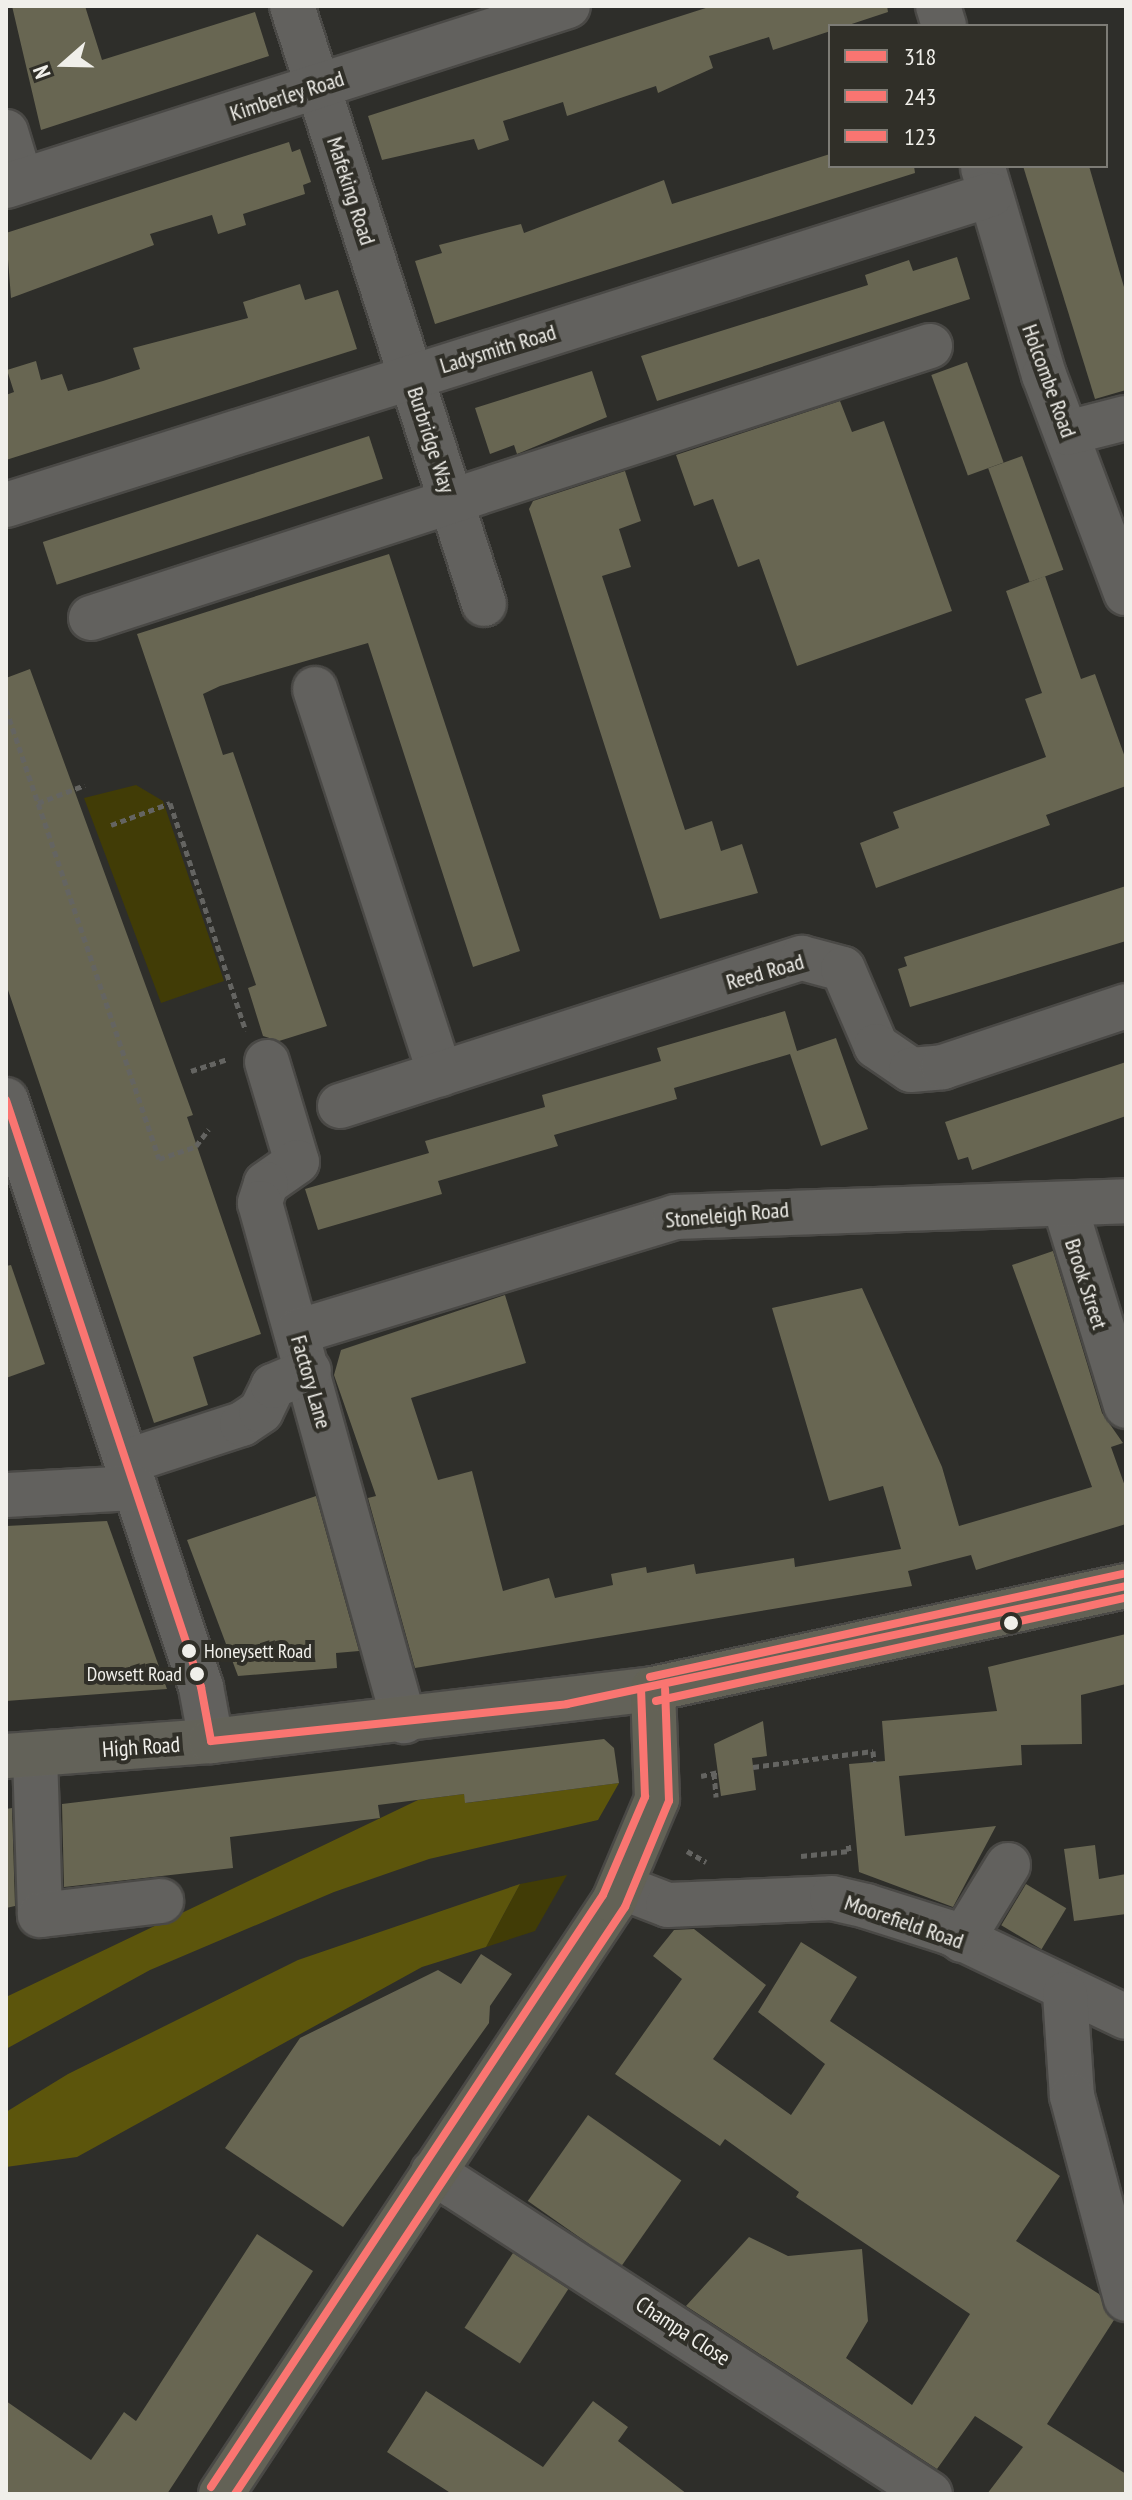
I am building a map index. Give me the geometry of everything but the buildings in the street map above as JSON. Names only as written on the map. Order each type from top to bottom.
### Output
[{"type":"highway","name":"High Road","points":[[653,1689],[1126,1586]]},
{"type":"highway","points":[[221,2494],[621,1887],[657,1799],[653,1689]]},
{"type":"main road","name":"High Road","points":[[20,1756],[404,1721],[653,1689]]},
{"type":"street","name":"Mafeking Road","points":[[292,6],[410,376]]},
{"type":"street","name":"Kimberley Road","points":[[14,184],[568,6]]},
{"type":"street","points":[[6,132],[14,184]]},
{"type":"street","name":"Ladysmith Road","points":[[6,505],[410,376],[986,181]]},
{"type":"street","name":"Holcombe Road","points":[[986,181],[1067,433],[1126,593]]},
{"type":"street","points":[[91,618],[452,504],[930,346]]},
{"type":"street","name":"Burbridge Way","points":[[410,376],[484,604]]},
{"type":"street","points":[[1067,433],[1126,418]]},
{"type":"street","points":[[315,689],[440,1074]]},
{"type":"street","name":"Reed Road","points":[[340,1106],[802,958],[843,969],[876,1046],[911,1070],[943,1067],[1126,1006]]},
{"type":"street","name":"Factory Lane","points":[[257,1049],[297,1162],[266,1184],[260,1203],[356,1538],[404,1721]]},
{"type":"street","points":[[6,1100],[201,1687],[211,1741]]},
{"type":"street","name":"Stoneleigh Road","points":[[131,1474],[242,1424],[261,1411],[273,1386],[303,1352],[603,1234],[689,1215],[1065,1206],[1126,1201]]},
{"type":"street","name":"Brook Street","points":[[1065,1206],[1126,1406]]},
{"type":"street","points":[[6,1495],[131,1474]]},
{"type":"street","points":[[20,1756],[40,1915],[161,1901]]},
{"type":"street","points":[[962,1940],[1008,1865]]},
{"type":"street","name":"Moorefield Road","points":[[621,1887],[668,1905],[719,1908],[832,1898],[962,1940],[1065,1994],[1126,2017]]},
{"type":"street","points":[[1065,1994],[1072,2096],[1126,2299]]},
{"type":"street","name":"Champa Close","points":[[433,2172],[930,2494]]},
{"type":"path","points":[[6,709],[159,1159],[196,1146],[209,1129]]},
{"type":"path","points":[[38,803],[85,785]]},
{"type":"path","points":[[111,825],[170,803],[257,1049]]},
{"type":"path","points":[[753,1767],[873,1751],[874,1762]]},
{"type":"path","points":[[701,1776],[716,1773],[716,1797]]},
{"type":"path","points":[[803,1856],[849,1851],[848,1843]]},
{"type":"path","points":[[687,1851],[718,1866]]},
{"type":"shaded area","points":[[136,785],[163,801],[224,981],[161,1003],[84,798]]},
{"type":"shaded area","points":[[619,1783],[598,1820],[429,1859],[334,1892],[150,1970],[6,2049],[6,1997],[418,1800],[464,1794],[466,1803]]},
{"type":"shaded area","points":[[567,1875],[535,1931],[486,1947],[520,1884]]},
{"type":"shaded area","points":[[520,1884],[486,1947],[422,1967],[77,2157],[6,2167],[6,2112],[68,2074],[298,1960]]},
{"type":"transit line","name":"318","points":[[6,1100],[201,1687],[211,1741]]},
{"type":"transit line","name":"123","points":[[650,1677],[1123,1574]]},
{"type":"transit line","name":"318","points":[[211,1741],[567,1704],[1126,1586]]},
{"type":"transit line","name":"243","points":[[656,1701],[1126,1598]]},
{"type":"transit line","name":"123","points":[[211,2487],[603,1895],[645,1797],[641,1689]]},
{"type":"transit line","name":"243","points":[[235,2494],[625,1907],[669,1801],[665,1689]]},
{"type":"place","name":"Honeysett Road","points":[[189,1651]]},
{"type":"place","name":"Dowsett Road","points":[[197,1674]]}]
